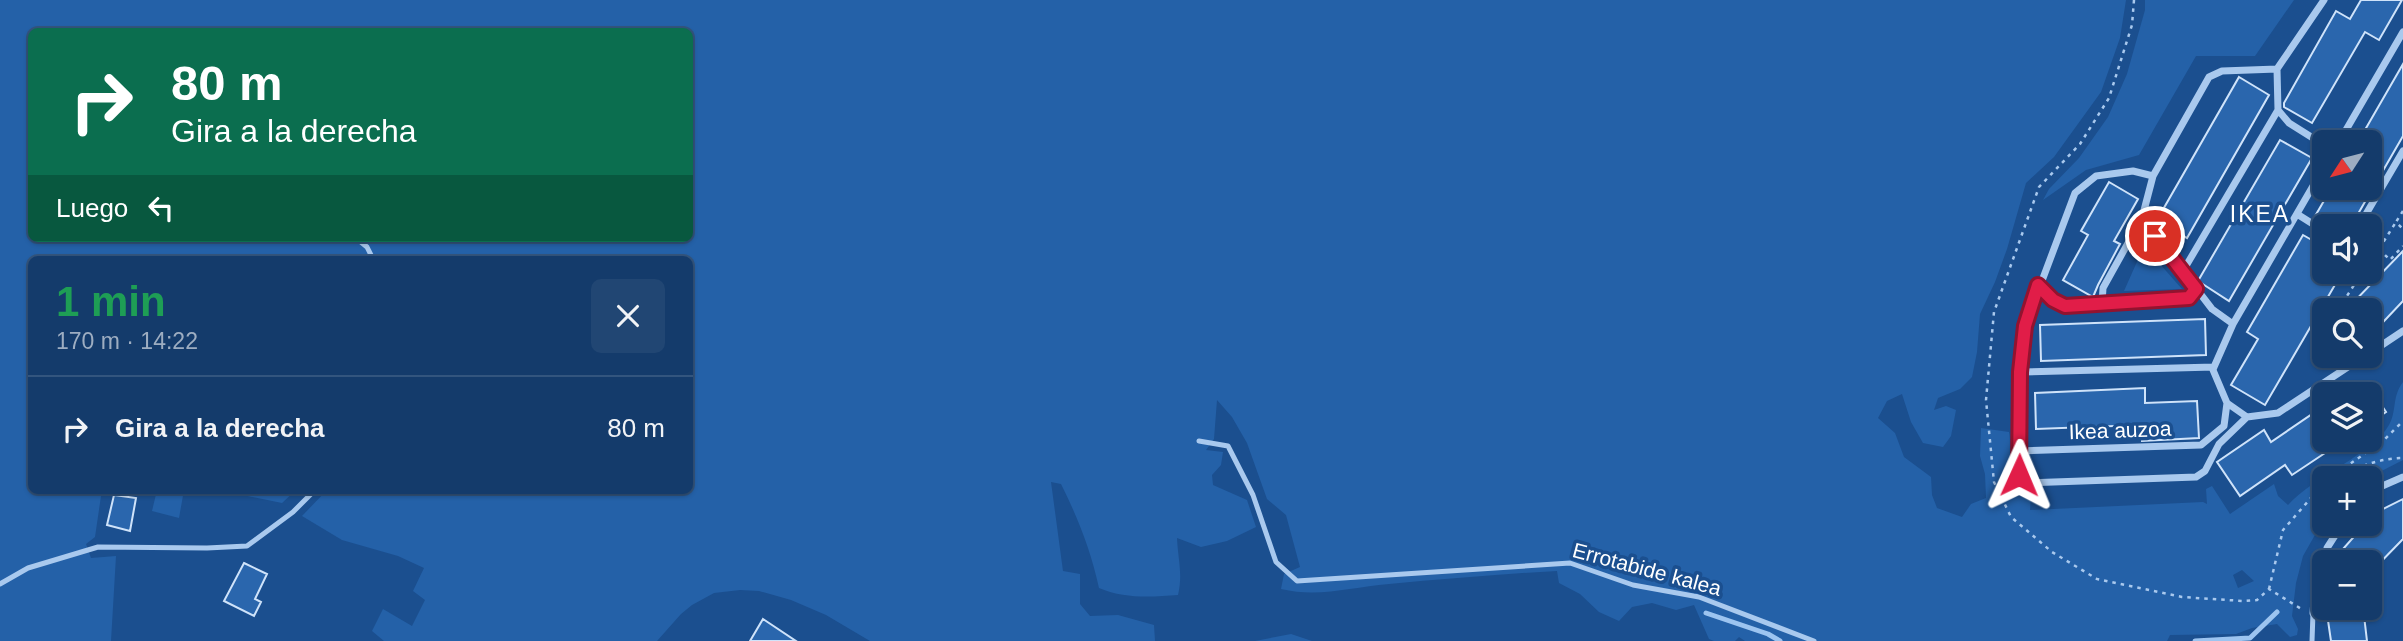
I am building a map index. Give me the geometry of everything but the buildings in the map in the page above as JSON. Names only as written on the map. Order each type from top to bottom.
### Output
[{"type":"street","points":[[2183,271],[2278,110],[2277,69],[2324,0]]},
{"type":"street","points":[[2346,130],[2403,32]]},
{"type":"street","points":[[2393,49],[2403,55]]},
{"type":"street","points":[[2102,303],[2103,288],[2142,218],[2153,176],[2209,77],[2222,71],[2277,69]]},
{"type":"street","points":[[2278,110],[2289,123],[2312,137]]},
{"type":"street","points":[[2366,214],[2403,151]]},
{"type":"street","points":[[2153,176],[2133,171],[2096,176],[2075,193],[2038,285],[2025,326],[2020,372],[2019,475],[2027,483],[2196,477],[2205,471],[2219,444],[2247,417],[2278,413],[2347,368]]},
{"type":"street","points":[[2247,417],[2227,403],[2213,370],[2233,324],[2312,188]]},
{"type":"street","points":[[2297,214],[2312,223]]},
{"type":"street","points":[[2142,218],[2212,309],[2233,324]]},
{"type":"street","points":[[2038,285],[2053,300],[2065,306],[2189,298],[2196,289]]},
{"type":"street","points":[[2382,345],[2403,331]]},
{"type":"street","points":[[2020,372],[2214,367]]},
{"type":"street","name":"Ikea auzoa","points":[[2020,451],[2201,445],[2224,426],[2227,403]]},
{"type":"street","points":[[2382,486],[2403,477]]},
{"type":"lane","points":[[361,242],[372,256]]},
{"type":"lane","name":"Errotabide kalea","points":[[1199,441],[1228,446],[1253,495],[1276,562],[1297,581],[1570,563],[1633,585],[1699,597],[1814,641]]},
{"type":"lane","points":[[0,584],[28,568],[97,547],[247,546],[293,512],[311,494]]},
{"type":"lane","points":[[2312,641],[2314,620]]},
{"type":"path","points":[[2382,244],[2403,211]]},
{"type":"path","points":[[2396,222],[2403,229]]},
{"type":"path","points":[[2382,252],[2390,260],[2403,246]]},
{"type":"path","points":[[2348,466],[2384,440],[2403,421]]},
{"type":"path","points":[[2362,466],[2390,458],[2403,458]]},
{"type":"path","points":[[2269,589],[2283,530],[2312,497]]},
{"type":"shaded area","points":[[0,0],[2126,0],[2120,38],[2101,92],[2054,157],[2026,183],[2007,249],[1980,314],[1972,377],[1960,389],[1938,398],[1934,410],[1946,406],[1956,410],[1951,436],[1943,447],[1923,443],[1911,422],[1902,394],[1887,401],[1878,418],[1895,433],[1904,457],[1931,477],[1932,495],[1937,508],[1962,517],[1971,504],[1986,498],[1985,474],[1980,456],[1981,428],[2009,432],[2011,472],[2016,483],[2031,493],[2030,510],[2203,502],[2207,504],[2206,489],[2212,486],[2230,514],[2274,484],[2278,496],[2288,505],[2312,484],[2312,536],[2314,536],[2303,556],[2296,583],[2292,616],[2298,629],[2297,635],[2290,637],[2277,624],[2236,634],[2170,635],[2167,641],[1745,641],[1739,637],[1735,641],[1714,641],[1709,639],[1694,605],[1676,610],[1652,603],[1632,607],[1619,621],[1599,612],[1580,594],[1559,583],[1557,571],[1322,592],[1295,591],[1281,589],[1284,574],[1300,567],[1286,515],[1267,499],[1247,443],[1232,417],[1217,400],[1214,439],[1206,450],[1223,452],[1221,465],[1212,475],[1213,485],[1247,500],[1256,527],[1227,541],[1201,547],[1177,538],[1180,574],[1178,595],[1128,596],[1099,588],[1073,509],[1061,484],[1051,482],[1063,571],[1080,574],[1080,604],[1090,616],[1118,615],[1154,625],[1155,641],[870,641],[826,615],[791,600],[759,591],[740,590],[714,593],[692,605],[657,641],[384,641],[372,631],[383,609],[412,626],[425,600],[413,591],[424,568],[398,556],[342,540],[302,516],[323,494],[693,494],[693,256],[28,256],[28,494],[102,494],[95,537],[86,544],[91,558],[116,556],[111,641],[0,641]],"holes":[[[2242,570],[2254,581],[2238,588],[2233,575]]]},
{"type":"shaded area","points":[[2145,0],[2294,0],[2255,56],[2196,56],[2139,155],[2086,170],[2043,200],[2049,189],[2079,158],[2108,117],[2127,74],[2145,10]]},
{"type":"shaded area","points":[[2144,246],[2182,289],[2124,291]]},
{"type":"shaded area","points":[[2403,382],[2403,460],[2382,471],[2382,466],[2340,466],[2360,452],[2382,452],[2382,434],[2392,419],[2397,394]]},
{"type":"shaded area","points":[[156,494],[183,494],[179,518],[152,511]]},
{"type":"shaded area","points":[[238,494],[292,494],[282,503]]},
{"type":"shaded area","points":[[1291,634],[1312,641],[1255,641]]},
{"type":"waterway","points":[[2195,641],[2250,638],[2277,612]]},
{"type":"waterway","points":[[1706,613],[1768,634],[1780,641]]},
{"type":"district","name":"IKEA","points":[[2260,214]]},
{"type":"route","points":[[2019,475],[2020,372],[2025,326],[2038,285],[2053,300],[2065,306],[2189,298],[2196,289],[2155,236]]}]
